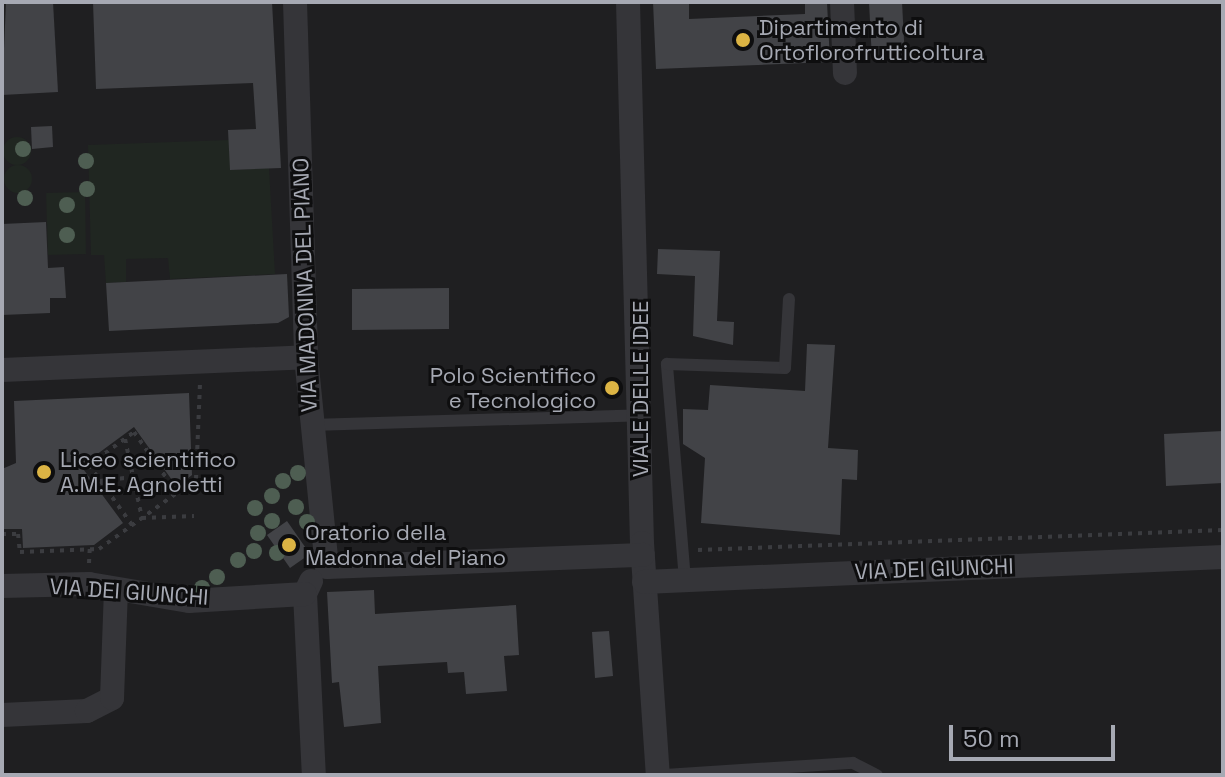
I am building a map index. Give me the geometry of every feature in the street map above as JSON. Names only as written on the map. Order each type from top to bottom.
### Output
[{"type":"street","name":"VIA MADONNA DEL PIANO","points":[[295,2],[306,357],[327,567]]},
{"type":"street","name":"VIALE DELLE IDEE","points":[[628,2],[642,415],[644,582],[658,775]]},
{"type":"street","points":[[842,2],[845,73]]},
{"type":"street","points":[[2,370],[306,357]]},
{"type":"street","points":[[314,775],[303,594],[327,567],[643,555]]},
{"type":"street","name":"VIA DEI GIUNCHI","points":[[644,582],[1223,557]]},
{"type":"street","name":"VIA DEI GIUNCHI","points":[[2,586],[89,584],[189,601],[303,594]]},
{"type":"street","points":[[2,715],[87,711],[112,698],[116,589]]},
{"type":"lane","points":[[685,580],[667,364],[785,368],[789,299]]},
{"type":"lane","points":[[311,425],[642,415]]},
{"type":"lane","points":[[665,775],[853,763],[877,775]]},
{"type":"path","points":[[2,534],[18,534],[20,552],[99,549],[196,479],[204,406],[197,362]]},
{"type":"path","points":[[132,525],[89,465],[134,432],[177,493]]},
{"type":"path","points":[[125,439],[142,518]]},
{"type":"path","points":[[100,481],[133,477]]},
{"type":"path","points":[[142,518],[194,516]]},
{"type":"path","points":[[684,551],[1223,530]]},
{"type":"shaded area","name":"Polo Scientifico e Tecnologico","points":[[2,2],[1223,2],[1223,775],[2,775]]},
{"type":"shaded area","points":[[17,137],[27,141],[31,151],[27,161],[17,165],[7,161],[3,151],[7,141]]},
{"type":"shaded area","points":[[229,140],[231,170],[269,168],[275,274],[170,279],[168,258],[126,259],[126,282],[106,283],[104,255],[91,255],[88,145]]},
{"type":"shaded area","points":[[18,165],[28,169],[32,179],[28,189],[18,193],[8,189],[4,179],[8,169]]},
{"type":"shaded area","points":[[85,192],[86,254],[48,255],[46,193]]},
{"type":"building","points":[[6,2],[53,2],[58,92],[2,95]]},
{"type":"building","points":[[93,2],[272,2],[281,168],[230,170],[228,130],[256,129],[253,83],[96,89]]},
{"type":"building","name":"Dipartimento di Ortoflorofrutticoltura","points":[[653,2],[689,2],[689,19],[805,14],[805,2],[827,2],[830,62],[656,69]]},
{"type":"building","points":[[869,2],[902,2],[905,59],[872,60]]},
{"type":"building","points":[[52,126],[53,147],[32,149],[31,127]]},
{"type":"building","points":[[46,222],[48,268],[64,267],[66,298],[50,298],[50,313],[2,315],[2,224]]},
{"type":"building","points":[[658,249],[720,251],[717,321],[734,322],[733,345],[693,336],[695,276],[657,274]]},
{"type":"building","points":[[287,274],[289,317],[278,323],[109,331],[106,283]]},
{"type":"building","points":[[449,288],[449,329],[352,330],[352,289]]},
{"type":"building","points":[[807,344],[835,345],[828,448],[858,450],[857,480],[842,479],[840,535],[701,523],[705,458],[683,444],[683,409],[708,410],[710,385],[805,391]]},
{"type":"building","name":"Liceo scientifico A.M.E. Agnoletti","points":[[189,393],[192,475],[177,487],[134,427],[81,466],[123,523],[94,545],[23,548],[22,529],[2,529],[2,469],[16,463],[14,401]]},
{"type":"building","points":[[1223,431],[1223,483],[1166,486],[1164,434]]},
{"type":"building","name":"Oratorio della Madonna del Piano","points":[[287,521],[310,554],[290,568],[267,535]]},
{"type":"building","points":[[374,590],[375,614],[516,605],[519,655],[504,656],[507,691],[466,694],[464,672],[448,673],[447,662],[378,666],[381,723],[344,727],[339,682],[332,683],[327,592]]},
{"type":"building","points":[[609,631],[613,676],[595,678],[592,632]]},
{"type":"place","name":"Dipartimento di Ortoflorofrutticoltura","points":[[743,40]]},
{"type":"place","name":"Polo Scientifico e Tecnologico","points":[[612,388]]},
{"type":"place","name":"Liceo scientifico A.M.E. Agnoletti","points":[[44,472]]},
{"type":"place","name":"Oratorio della Madonna del Piano","points":[[289,545]]}]
